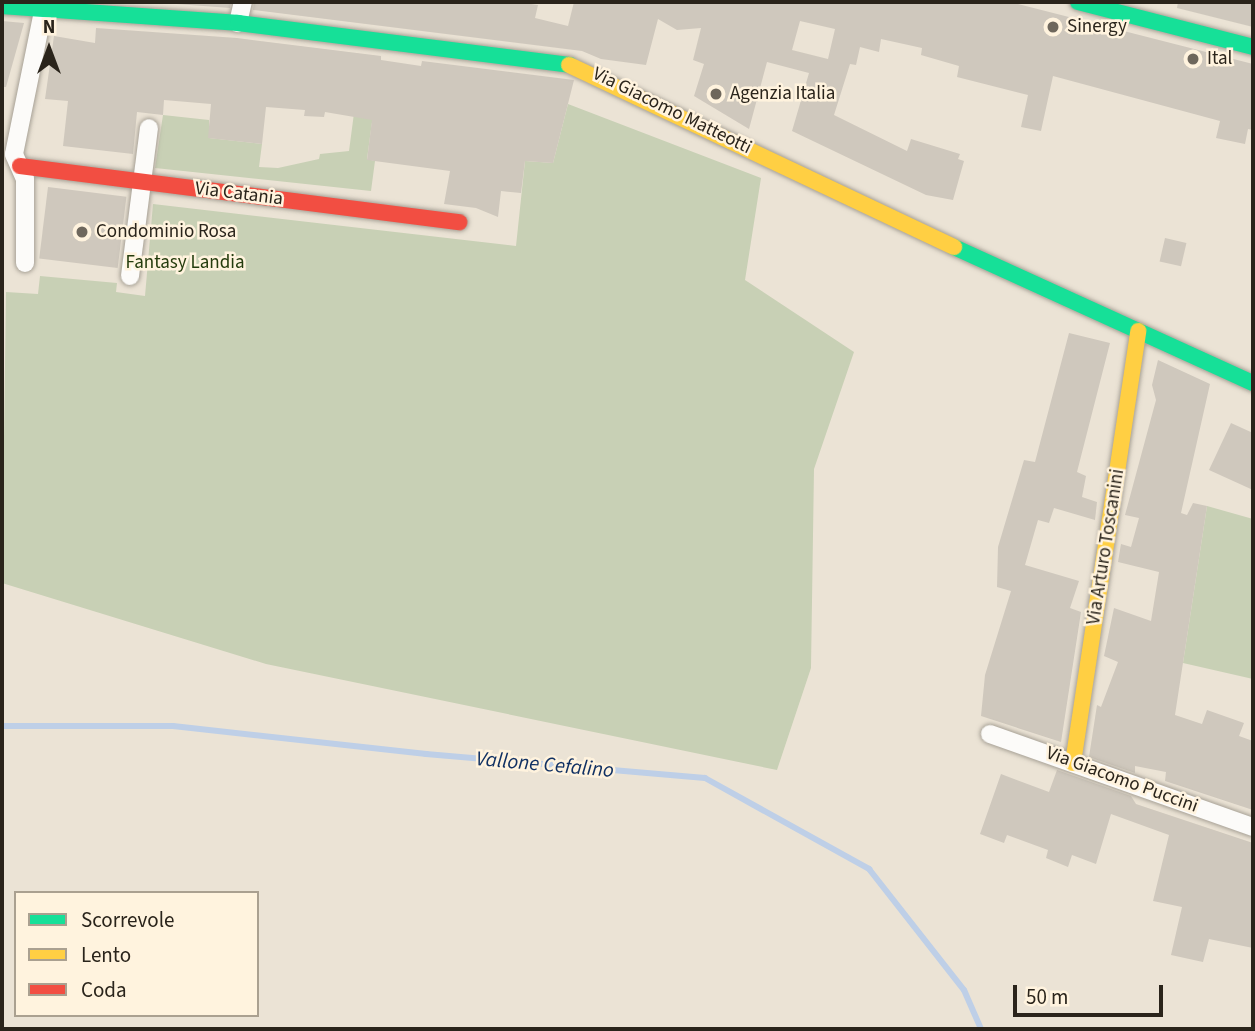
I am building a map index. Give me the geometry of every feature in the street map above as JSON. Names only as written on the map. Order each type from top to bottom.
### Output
[{"type":"street","points":[[238,23],[243,2]]},
{"type":"street","points":[[1078,2],[1143,10],[1253,47]]},
{"type":"street","name":"Via Giacomo Matteotti","points":[[2,6],[44,6],[238,23],[580,66],[1017,278],[1253,383]]},
{"type":"street","points":[[25,263],[25,178],[12,158],[44,6]]},
{"type":"street","points":[[130,276],[149,128]]},
{"type":"street","name":"Via Catania","points":[[12,158],[142,181],[459,222]]},
{"type":"street","name":"Via Arturo Toscanini","points":[[1073,763],[1138,331]]},
{"type":"street","name":"Via Giacomo Puccini","points":[[990,734],[1253,827]]},
{"type":"green space","points":[[356,98],[375,100],[367,159],[375,161],[371,191],[155,168],[163,115],[209,120],[209,138],[262,144],[259,167],[278,168],[319,159],[320,154],[349,151]]},
{"type":"green space","name":"Fantasy Landia","points":[[568,104],[761,178],[745,280],[854,352],[814,469],[811,668],[777,770],[266,664],[2,583],[6,292],[38,294],[40,276],[117,283],[116,292],[145,296],[153,204],[516,246],[525,161],[553,163]]},
{"type":"green space","points":[[1207,506],[1253,519],[1253,679],[1183,663]]},
{"type":"building","points":[[150,2],[231,2],[230,8]]},
{"type":"building","points":[[254,2],[517,2],[538,5],[535,18],[568,26],[574,2],[1010,2],[1253,64],[1253,130],[1248,129],[1245,144],[1216,138],[1220,121],[1053,76],[1041,131],[1021,127],[1028,95],[957,77],[959,66],[921,55],[922,48],[881,39],[879,52],[860,47],[856,65],[850,64],[834,115],[907,151],[911,139],[960,154],[958,159],[964,161],[953,200],[926,195],[792,131],[809,73],[767,62],[749,129],[694,96],[704,64],[693,60],[701,28],[677,30],[658,19],[646,65],[601,59],[582,51],[253,10]],"holes":[[[800,21],[835,29],[828,59],[792,50]]]},
{"type":"building","points":[[1178,2],[1253,2],[1253,27],[1177,8]]},
{"type":"building","points":[[2,21],[24,23],[6,87],[2,87]]},
{"type":"building","points":[[96,28],[237,38],[381,56],[381,60],[421,66],[422,61],[574,80],[553,163],[525,161],[521,193],[501,191],[498,217],[476,208],[444,204],[450,171],[367,160],[372,120],[325,112],[324,117],[304,116],[305,110],[266,107],[262,144],[208,138],[211,104],[164,100],[163,115],[137,112],[133,154],[63,146],[68,101],[45,99],[54,36],[95,43]]},
{"type":"building","name":"Condominio Rosa","points":[[48,187],[126,197],[118,268],[39,258]]},
{"type":"building","points":[[1165,238],[1186,243],[1181,266],[1160,261]]},
{"type":"building","points":[[1069,333],[1110,343],[1077,472],[1086,476],[1082,497],[1097,502],[1095,520],[1054,508],[1049,523],[1038,520],[1025,565],[1079,581],[1070,608],[1081,612],[1061,742],[981,716],[985,675],[1011,591],[997,587],[998,547],[1024,460],[1035,462]]},
{"type":"building","points":[[1158,360],[1210,384],[1181,513],[1187,515],[1193,503],[1207,506],[1175,715],[1202,724],[1207,710],[1244,723],[1239,736],[1253,741],[1253,810],[1165,781],[1166,772],[1135,766],[1135,773],[1089,757],[1097,705],[1101,707],[1118,662],[1104,656],[1114,608],[1151,621],[1159,572],[1118,562],[1121,544],[1131,547],[1139,518],[1125,515],[1156,400],[1152,385]]},
{"type":"building","points":[[1231,423],[1253,433],[1253,490],[1209,470]]},
{"type":"building","points":[[1057,770],[1131,796],[1136,804],[1253,843],[1253,948],[1209,939],[1203,962],[1171,955],[1182,907],[1153,901],[1169,835],[1111,814],[1096,864],[1072,855],[1068,867],[1046,858],[1048,850],[1007,835],[1004,843],[980,834],[1001,774],[1049,792]]},
{"type":"waterway","name":"Vallone Cefalino","points":[[2,726],[173,726],[426,754],[705,778],[869,869],[964,990],[981,1029]]},
{"type":"traffic: fast","points":[[1078,2],[1253,47]]},
{"type":"traffic: fast","points":[[2,6],[238,23],[569,65]]},
{"type":"traffic: fast","points":[[954,247],[1253,383]]},
{"type":"traffic: slow","points":[[569,65],[954,247]]},
{"type":"traffic: slow","points":[[1073,763],[1138,331]]},
{"type":"traffic: jam","points":[[20,166],[459,222]]},
{"type":"place","name":"Sinergy","points":[[1053,27]]},
{"type":"place","name":"Ital","points":[[1193,59]]},
{"type":"place","name":"Agenzia Italia","points":[[716,94]]},
{"type":"place","name":"Condominio Rosa","points":[[82,232]]}]
